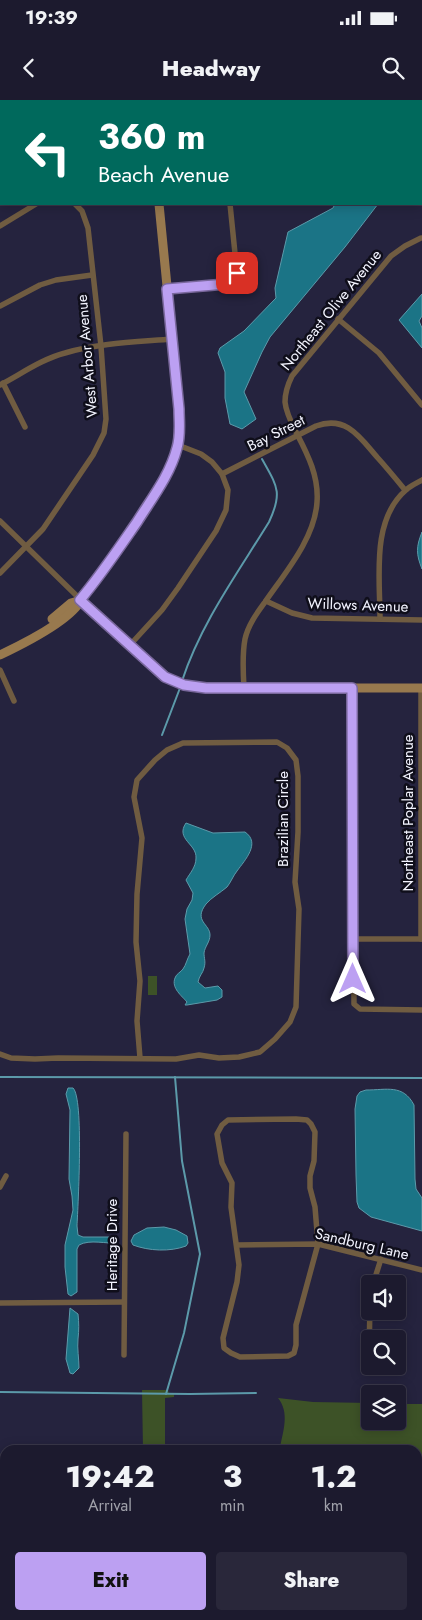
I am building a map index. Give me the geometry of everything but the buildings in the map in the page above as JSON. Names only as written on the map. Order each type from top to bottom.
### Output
[{"type":"street","points":[[0,226],[34,205]]},
{"type":"street","name":"West Arbor Avenue","points":[[0,573],[43,529],[93,455],[104,433],[106,419],[101,346],[88,228],[82,211],[76,205]]},
{"type":"street","points":[[0,655],[31,639],[78,606],[80,600],[118,549],[153,497],[173,462],[180,429],[179,409],[159,205]]},
{"type":"street","points":[[167,289],[226,284],[234,280],[237,273],[230,205]]},
{"type":"street","name":"Northeast Olive Avenue","points":[[244,688],[243,660],[245,638],[253,620],[303,544],[313,524],[317,502],[317,484],[312,465],[288,417],[285,402],[286,389],[292,376],[391,256],[420,238]]},
{"type":"street","points":[[0,306],[40,285],[56,280],[92,275]]},
{"type":"street","points":[[338,319],[379,354],[422,405]]},
{"type":"street","points":[[25,427],[1,384],[49,358],[65,353],[101,346],[172,339]]},
{"type":"street","name":"Bay Street","points":[[222,474],[316,426],[338,424],[349,427],[360,436],[405,490]]},
{"type":"street","points":[[130,646],[162,610],[216,531],[226,510],[228,490],[222,474],[212,462],[200,454],[178,445]]},
{"type":"street","points":[[380,618],[380,554],[382,533],[390,510],[405,490],[422,480]]},
{"type":"street","points":[[0,521],[130,646],[165,677],[177,683],[206,688],[421,688]]},
{"type":"street","points":[[0,649],[41,626],[71,603],[80,600]]},
{"type":"street","name":"Willows Avenue","points":[[266,601],[292,613],[312,618],[422,620]]},
{"type":"street","points":[[0,670],[14,701]]},
{"type":"street","points":[[352,688],[353,999],[356,1008],[366,1010],[422,1010]]},
{"type":"street","name":"Northeast Poplar Avenue","points":[[421,688],[421,939]]},
{"type":"street","name":"Brazilian Circle","points":[[0,1054],[11,1058],[35,1059],[176,1059],[199,1055],[219,1058],[239,1057],[260,1052],[275,1039],[290,1022],[296,1007],[299,909],[295,882],[298,832],[298,776],[296,760],[287,748],[277,742],[183,743],[167,750],[137,780],[134,797],[142,838],[137,894],[136,942],[140,982],[137,1021],[140,1058]]},
{"type":"street","points":[[354,939],[421,939]]},
{"type":"street","points":[[228,1120],[306,1120],[311,1124],[315,1132],[314,1161],[310,1176],[310,1188],[315,1207],[318,1244],[296,1325],[294,1353],[288,1356],[240,1357],[224,1348],[222,1338],[237,1282],[239,1265],[237,1245],[231,1207],[232,1183],[222,1163],[217,1134],[222,1125],[228,1120]]},
{"type":"street","name":"Heritage Drive","points":[[124,1355],[126,1134]]},
{"type":"street","points":[[0,1187],[6,1176]]},
{"type":"street","name":"Sandburg Lane","points":[[237,1245],[318,1244],[422,1270]]},
{"type":"street","points":[[376,1275],[381,1259]]},
{"type":"street","points":[[0,1303],[124,1302]]},
{"type":"shaded area","points":[[334,205],[377,205],[270,337],[244,392],[256,419],[242,429],[230,424],[225,398],[225,372],[218,353],[220,348],[244,331],[276,298],[275,288],[288,232],[333,208]]},
{"type":"shaded area","points":[[422,294],[422,316],[419,321],[422,328],[422,348],[399,320]]},
{"type":"shaded area","points":[[422,532],[422,569],[418,551]]},
{"type":"shaded area","points":[[186,823],[213,833],[245,832],[250,836],[252,846],[227,887],[206,904],[201,914],[210,935],[204,953],[205,966],[198,982],[205,988],[218,986],[222,990],[222,997],[217,1000],[185,1005],[187,1002],[174,985],[174,982],[176,975],[184,967],[190,954],[185,919],[193,893],[186,880],[194,867],[196,858],[183,833]]},
{"type":"shaded area","points":[[148,976],[157,976],[157,995],[148,995]]},
{"type":"shaded area","points":[[68,1088],[73,1088],[78,1111],[80,1153],[78,1235],[83,1237],[117,1237],[118,1243],[93,1242],[79,1245],[77,1249],[77,1292],[71,1296],[68,1294],[65,1267],[65,1245],[73,1210],[69,1179],[70,1110],[66,1094]]},
{"type":"shaded area","points":[[388,1089],[400,1091],[410,1098],[414,1105],[415,1179],[416,1189],[422,1198],[422,1231],[371,1217],[359,1208],[357,1202],[355,1109],[357,1096],[360,1092]]},
{"type":"shaded area","points":[[164,1227],[176,1230],[187,1236],[188,1243],[186,1246],[160,1250],[146,1249],[133,1245],[131,1241],[134,1235],[147,1228]]},
{"type":"shaded area","points":[[70,1308],[78,1314],[79,1323],[79,1368],[73,1374],[70,1373],[66,1359]]},
{"type":"shaded area","points":[[142,1390],[168,1390],[169,1394],[174,1394],[174,1397],[165,1398],[165,1445],[143,1445]]},
{"type":"shaded area","points":[[278,1398],[313,1402],[361,1403],[361,1430],[406,1430],[406,1404],[422,1404],[422,1445],[281,1445],[284,1429],[284,1410]]},
{"type":"waterway","points":[[182,681],[209,619],[269,522],[273,512],[277,496],[276,489],[262,459]]},
{"type":"waterway","points":[[162,735],[180,688]]},
{"type":"waterway","points":[[0,1077],[422,1078]]},
{"type":"waterway","points":[[166,1394],[184,1333],[200,1254],[182,1161],[175,1077]]},
{"type":"waterway","points":[[0,1392],[256,1393]]},
{"type":"route","points":[[237,273],[234,280],[226,284],[167,289],[179,409],[180,429],[178,445],[173,462],[153,497],[92,586],[80,600],[165,677],[177,683],[206,688],[352,688],[353,979]]}]
